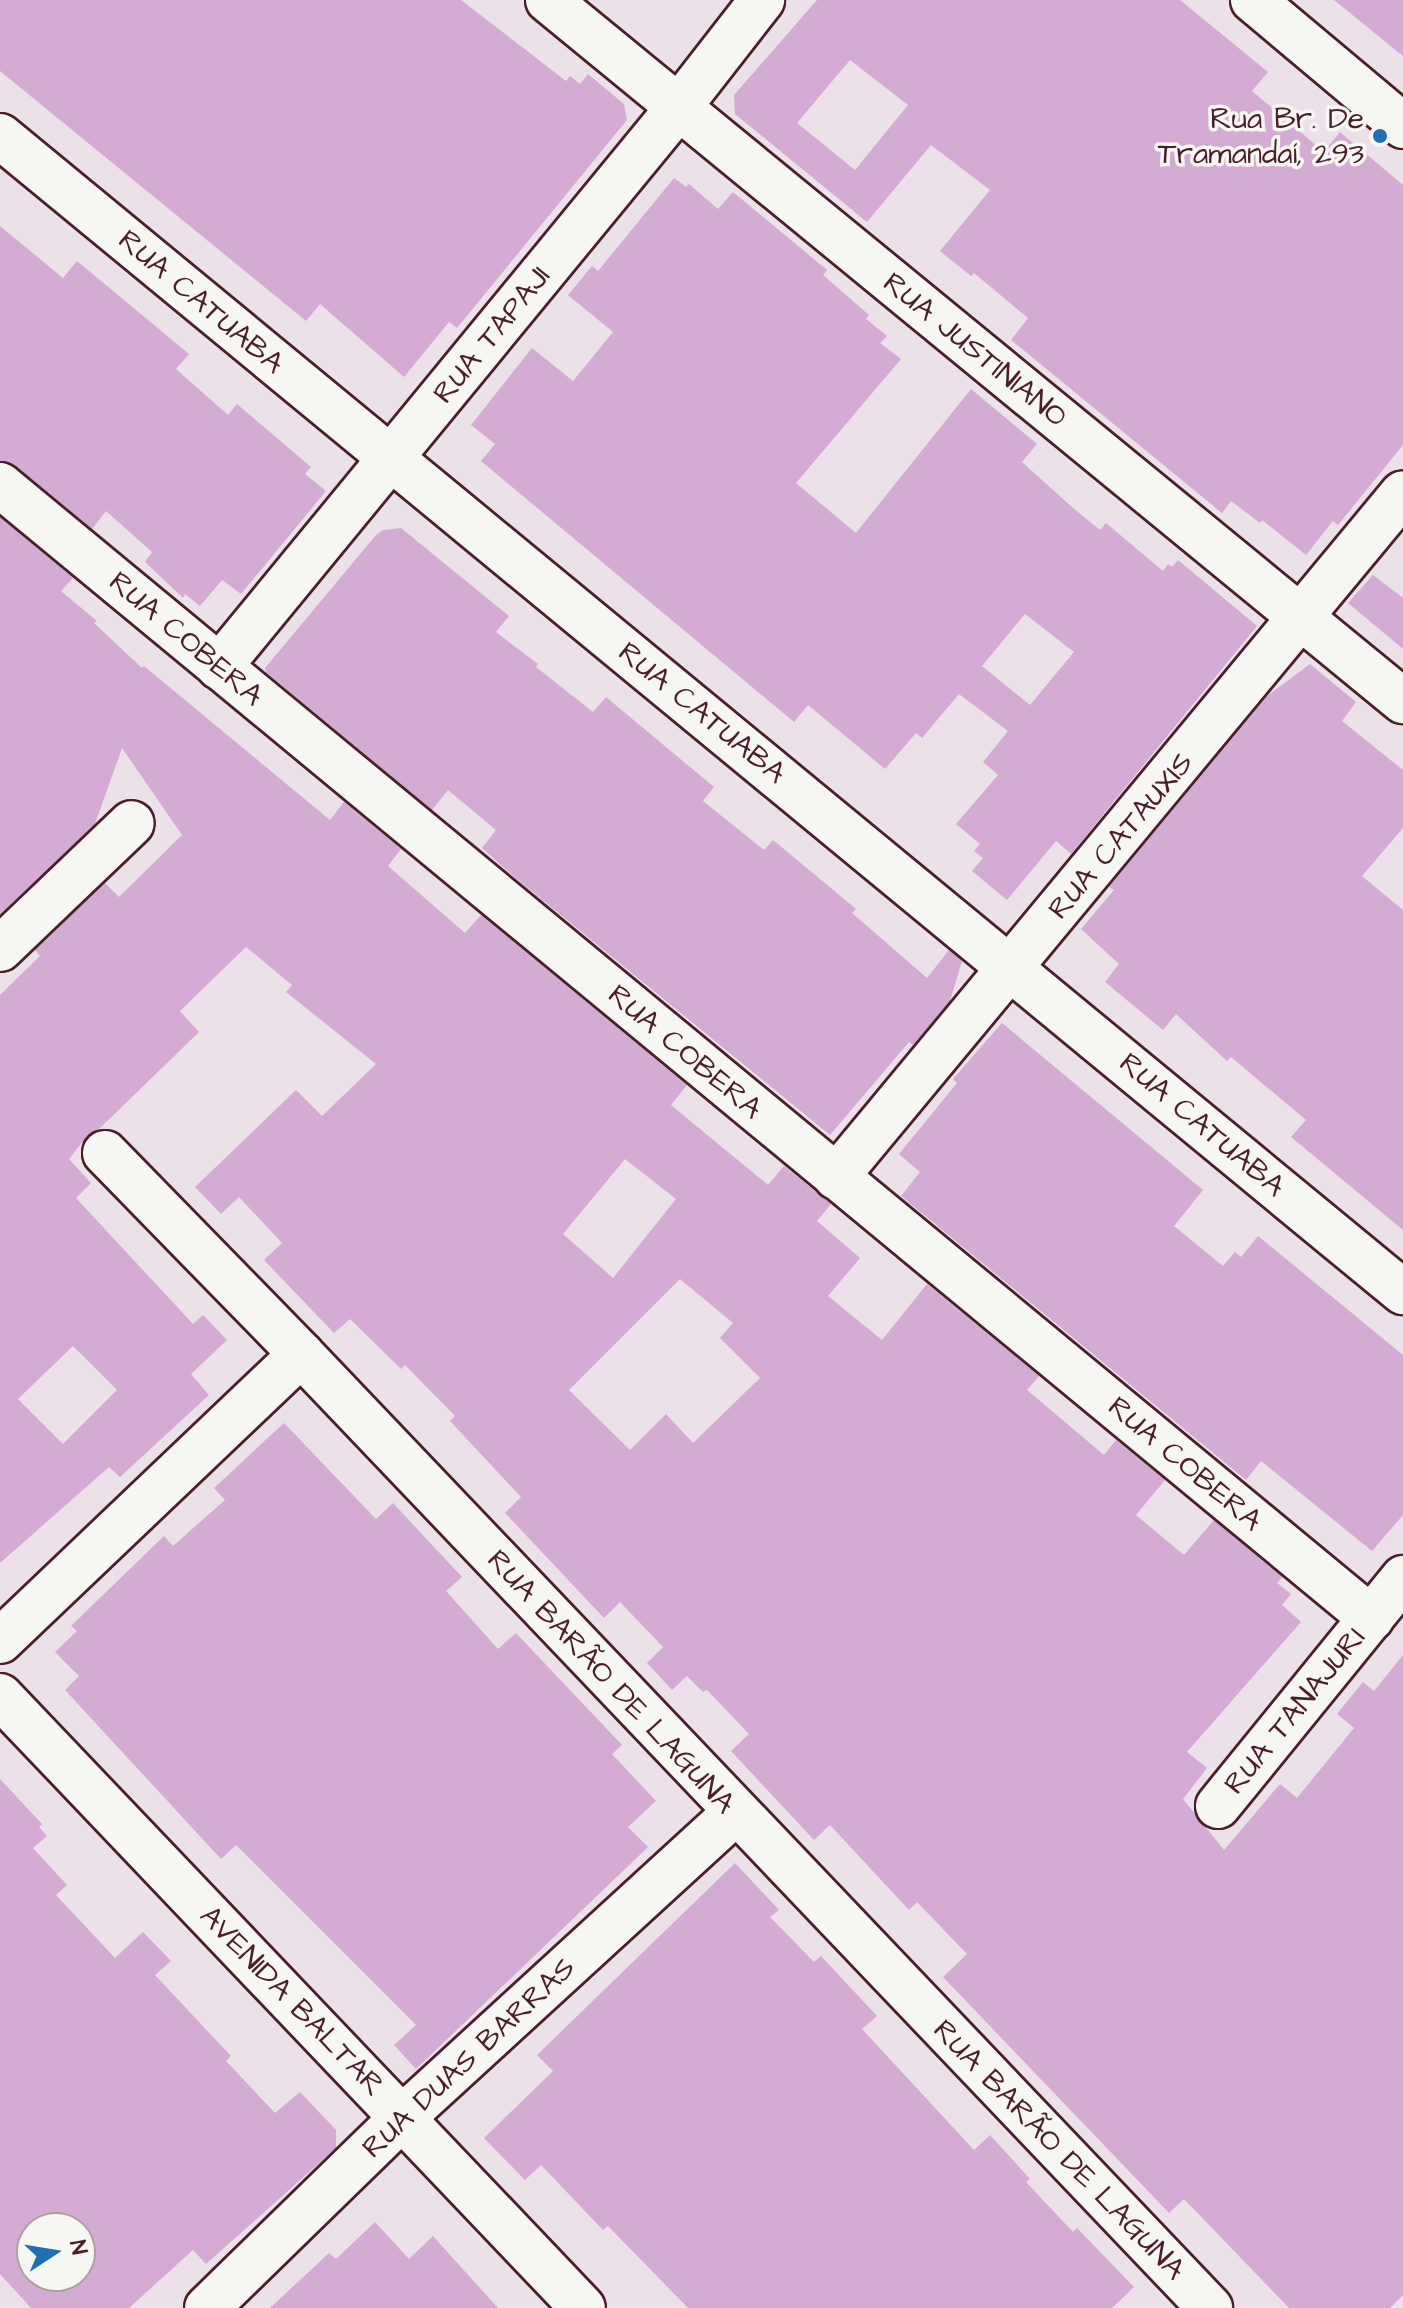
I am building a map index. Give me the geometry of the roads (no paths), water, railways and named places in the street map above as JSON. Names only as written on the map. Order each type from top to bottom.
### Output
[{"type":"street","name":"RUA JUSTINIANO","points":[[548,0],[1403,701]]},
{"type":"street","name":"RUA TAPAJI","points":[[219,667],[678,108],[762,0]]},
{"type":"street","points":[[1253,0],[1403,126]]},
{"type":"street","name":"RUA CATUABA","points":[[0,136],[1012,966],[1403,1292]]},
{"type":"street","name":"RUA COBERA","points":[[0,485],[1371,1618]]},
{"type":"street","name":"RUA CATAUXIS","points":[[836,1177],[1403,493]]},
{"type":"street","points":[[0,949],[132,823]]},
{"type":"street","name":"RUA BARÃO DE LAGUNA","points":[[105,1153],[301,1354],[735,1813],[1210,2308]]},
{"type":"street","points":[[0,1641],[301,1354]]},
{"type":"street","name":"RUA TANAJURI","points":[[1218,1806],[1403,1578]]},
{"type":"street","name":"AVENIDA BALTAR","points":[[0,1696],[583,2308]]},
{"type":"street","name":"RUA DUAS BARRAS","points":[[207,2308],[403,2117],[735,1813]]},
{"type":"place","name":"Rua Br. De Tramandaí, 293","points":[[1380,136]]}]
